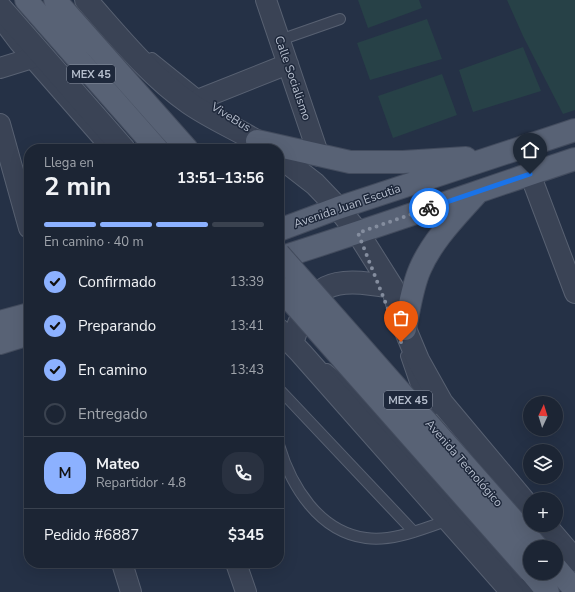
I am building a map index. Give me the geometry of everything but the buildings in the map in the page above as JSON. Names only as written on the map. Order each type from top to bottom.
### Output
[{"type":"main road","name":"MEX 45","points":[[26,0],[153,144]]},
{"type":"main road","name":"MEX 45","points":[[55,0],[183,144]]},
{"type":"main road","name":"Avenida Juan Escutia","points":[[284,228],[338,208],[500,156],[575,130]]},
{"type":"main road","points":[[284,150],[350,162],[403,162],[500,156]]},
{"type":"main road","points":[[284,256],[358,233],[480,190],[575,159]]},
{"type":"main road","points":[[405,329],[420,270],[431,249],[458,214],[480,190]]},
{"type":"main road","name":"Avenida Tecnológico","points":[[284,259],[523,513]]},
{"type":"main road","name":"Avenida Tecnológico","points":[[284,293],[523,563]]},
{"type":"main road","points":[[0,322],[24,315]]},
{"type":"main road","points":[[0,343],[24,336]]},
{"type":"main road","points":[[563,576],[575,590]]},
{"type":"main road","name":"Avenida Tecnológico","points":[[538,580],[548,592]]},
{"type":"street","points":[[86,0],[138,59],[196,101],[225,125],[262,144]]},
{"type":"street","name":"Calle Socialismo","points":[[266,0],[320,156]]},
{"type":"street","points":[[0,8],[35,57],[119,144]]},
{"type":"street","points":[[0,68],[35,57]]},
{"type":"street","points":[[196,101],[288,64]]},
{"type":"street","points":[[0,124],[24,210]]},
{"type":"street","points":[[225,125],[233,144]]},
{"type":"street","points":[[284,159],[315,184],[338,208],[358,233],[386,294],[405,329],[427,380],[442,403],[523,510]]},
{"type":"street","points":[[530,174],[575,293]]},
{"type":"street","points":[[386,294],[355,282],[339,283],[324,288],[313,298],[286,334],[512,592]]},
{"type":"street","points":[[542,532],[575,560]]},
{"type":"street","points":[[124,568],[131,592]]},
{"type":"street","points":[[238,568],[246,592]]},
{"type":"lane","name":"ViveBus","points":[[94,0],[196,101],[264,144]]},
{"type":"lane","points":[[280,40],[340,19]]},
{"type":"lane","points":[[0,25],[35,57],[102,144]]},
{"type":"lane","points":[[386,294],[416,385],[478,462]]},
{"type":"lane","points":[[286,334],[342,381],[529,592]]},
{"type":"lane","points":[[284,394],[414,532]]},
{"type":"lane","points":[[284,460],[289,475],[300,495],[312,508],[335,526],[352,535],[366,538],[386,538],[414,532],[449,520]]},
{"type":"lane","points":[[487,473],[523,513]]},
{"type":"lane","points":[[540,532],[546,540]]},
{"type":"lane","points":[[563,561],[575,575]]},
{"type":"green space","points":[[358,0],[419,0],[422,8],[368,28]]},
{"type":"green space","points":[[507,0],[575,0],[575,110],[563,114],[523,36]]},
{"type":"green space","points":[[427,19],[442,59],[370,80],[357,43]]},
{"type":"green space","points":[[523,47],[541,91],[473,112],[459,70]]},
{"type":"green space","points":[[442,74],[457,115],[393,138],[378,96]]},
{"type":"way so far","points":[[401,342],[358,233],[429,208]]},
{"type":"route","points":[[429,208],[530,174]]}]
